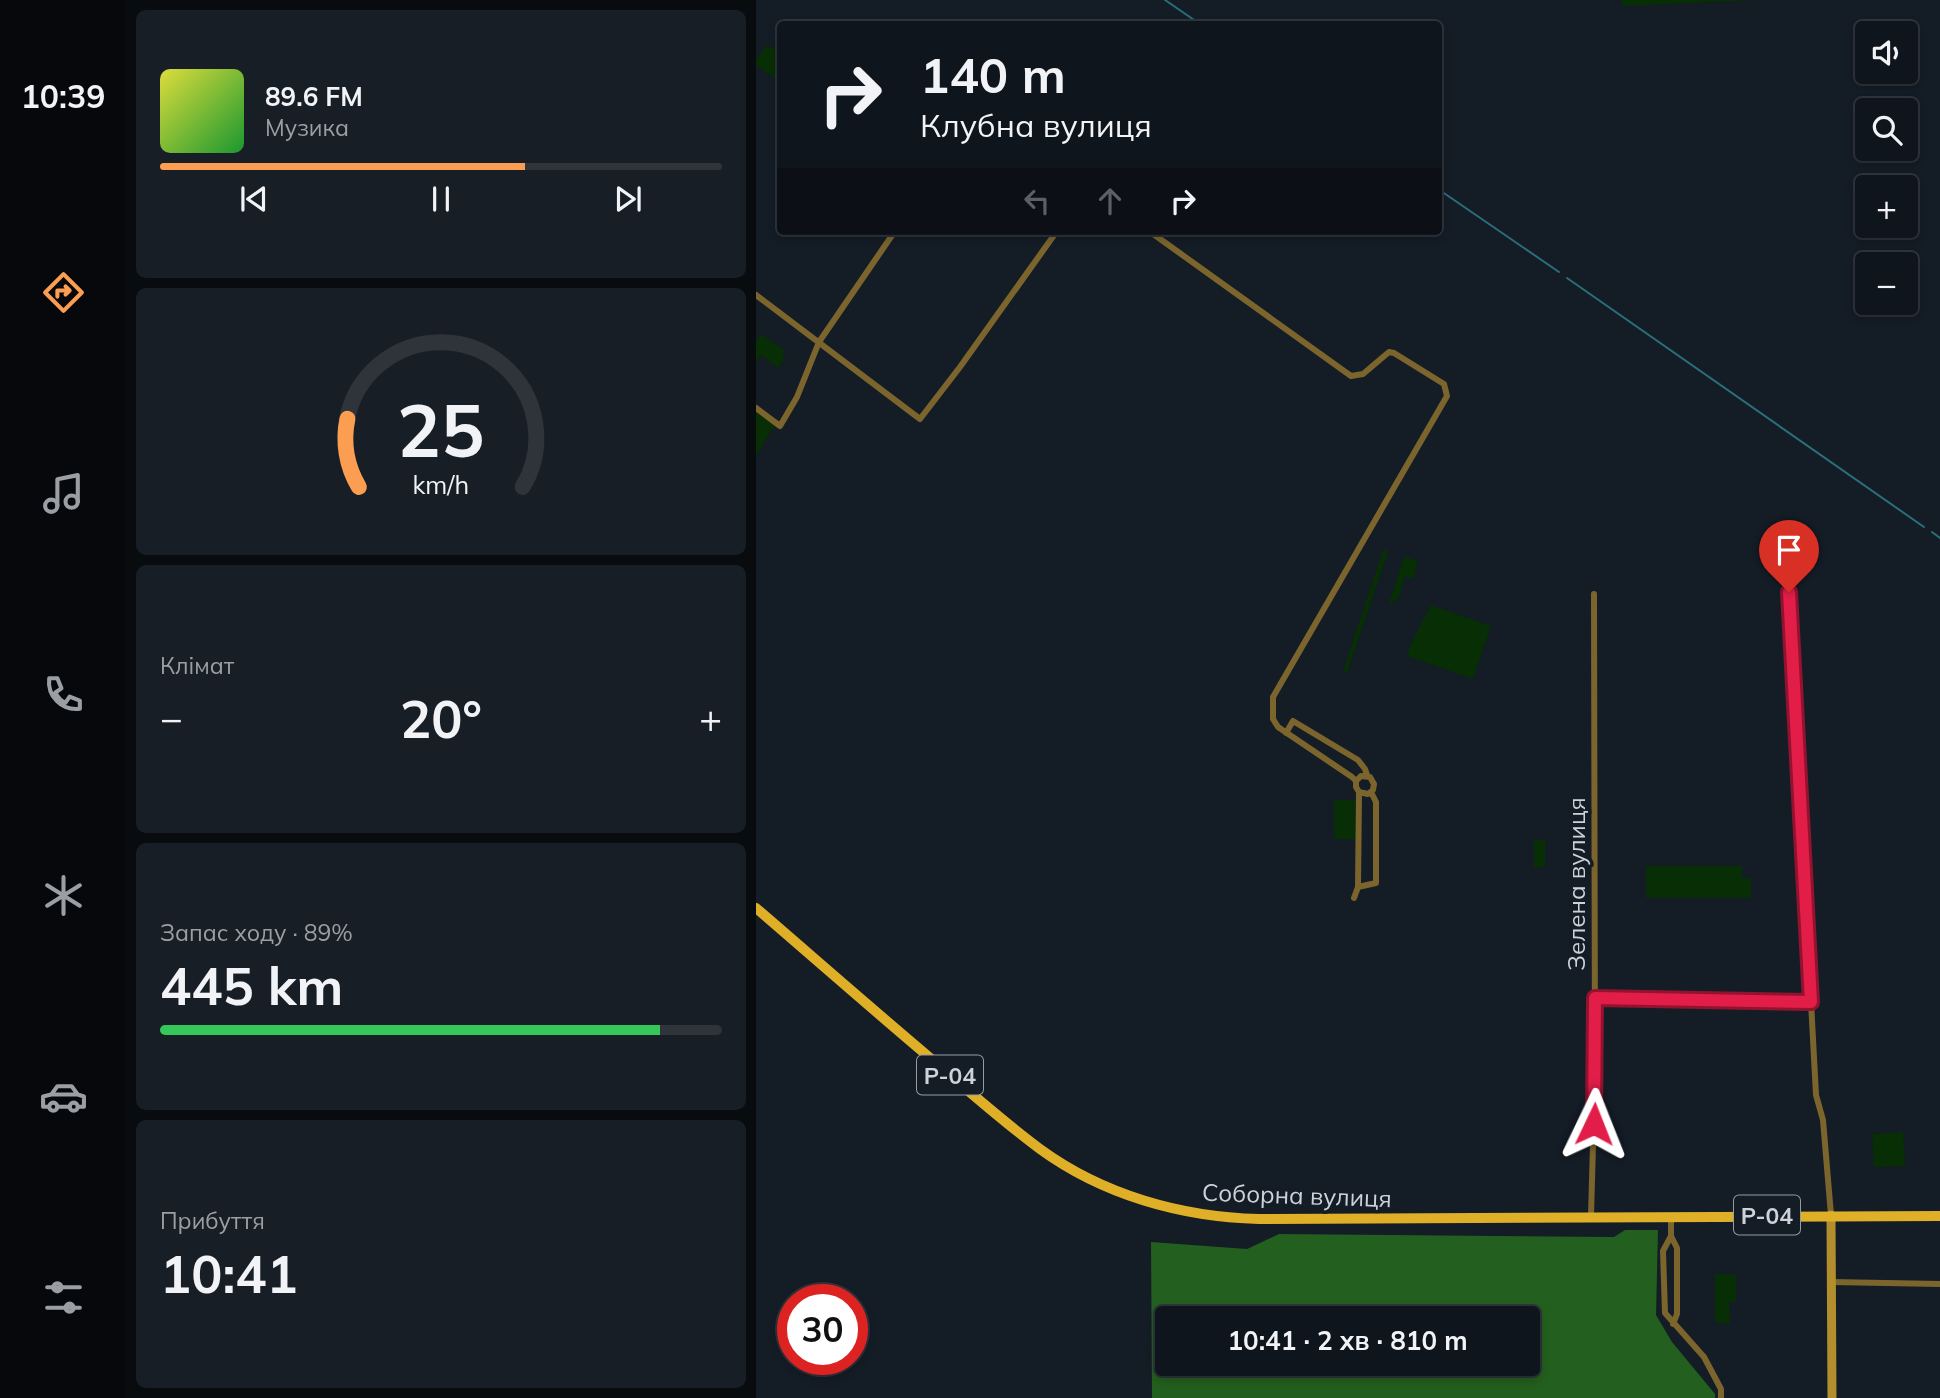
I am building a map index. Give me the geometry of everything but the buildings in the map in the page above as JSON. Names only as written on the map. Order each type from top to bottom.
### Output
[{"type":"main road","name":"Соборна вулиця","points":[[756,908],[974,1096],[1041,1150],[1095,1181],[1136,1198],[1190,1213],[1233,1218],[1940,1216]]},
{"type":"main road","points":[[1831,1215],[1832,1398]]},
{"type":"street","points":[[756,408],[780,426],[797,397],[819,342],[892,235]]},
{"type":"street","points":[[756,295],[920,419],[1054,235]]},
{"type":"street","points":[[1155,235],[1351,376],[1363,374],[1389,352],[1447,388],[1447,396],[1273,697],[1273,719],[1278,727],[1356,781]]},
{"type":"street","points":[[1789,592],[1816,1095],[1823,1119],[1831,1215]]},
{"type":"street","name":"Зелена вулиця","points":[[1591,1216],[1595,998],[1594,594]]},
{"type":"street","points":[[1286,733],[1293,721],[1358,760],[1367,775],[1372,778],[1374,784],[1371,792],[1376,802],[1376,883],[1358,887]]},
{"type":"street","points":[[1354,898],[1358,887],[1359,792],[1356,781],[1367,775]]},
{"type":"street","points":[[1359,792],[1371,792]]},
{"type":"street","points":[[1595,998],[1811,1002]]},
{"type":"street","points":[[1671,1216],[1671,1236],[1677,1248],[1677,1314],[1673,1324]]},
{"type":"street","points":[[1671,1236],[1663,1251],[1665,1313],[1704,1357],[1721,1389],[1721,1398]]},
{"type":"street","points":[[1831,1282],[1940,1284]]},
{"type":"green space","points":[[1622,0],[1758,0],[1622,6]]},
{"type":"green space","points":[[767,45],[777,51],[777,80],[756,65],[756,60]]},
{"type":"green space","points":[[761,334],[785,350],[782,356],[784,358],[790,351],[778,368],[761,355],[756,362],[756,341]]},
{"type":"green space","points":[[756,410],[775,425],[756,456]]},
{"type":"green space","points":[[1383,550],[1388,552],[1347,673],[1343,671]]},
{"type":"green space","points":[[1406,557],[1418,561],[1413,579],[1405,577],[1398,600],[1394,599],[1393,604],[1389,603],[1403,560]]},
{"type":"green space","points":[[1431,605],[1491,626],[1473,679],[1407,656]]},
{"type":"green space","points":[[1334,800],[1355,800],[1356,839],[1334,839]]},
{"type":"green space","points":[[1534,840],[1545,840],[1545,867],[1534,867]]},
{"type":"green space","points":[[1646,866],[1742,866],[1742,878],[1751,878],[1751,898],[1646,898]]},
{"type":"green space","points":[[1903,1132],[1905,1166],[1874,1167],[1872,1134]]},
{"type":"green space","points":[[1625,1230],[1658,1230],[1656,1315],[1672,1342],[1715,1394],[1715,1398],[1152,1398],[1151,1242],[1247,1249],[1279,1234],[1614,1237]]},
{"type":"green space","points":[[1715,1274],[1736,1274],[1736,1302],[1729,1302],[1730,1324],[1715,1322]]},
{"type":"waterway","points":[[1165,0],[1196,21]]},
{"type":"waterway","points":[[1442,192],[1559,272]]},
{"type":"waterway","points":[[1567,278],[1924,527]]},
{"type":"waterway","points":[[1932,532],[1940,538]]},
{"type":"route","points":[[1594,1124],[1595,998],[1811,1002],[1789,592]]}]
